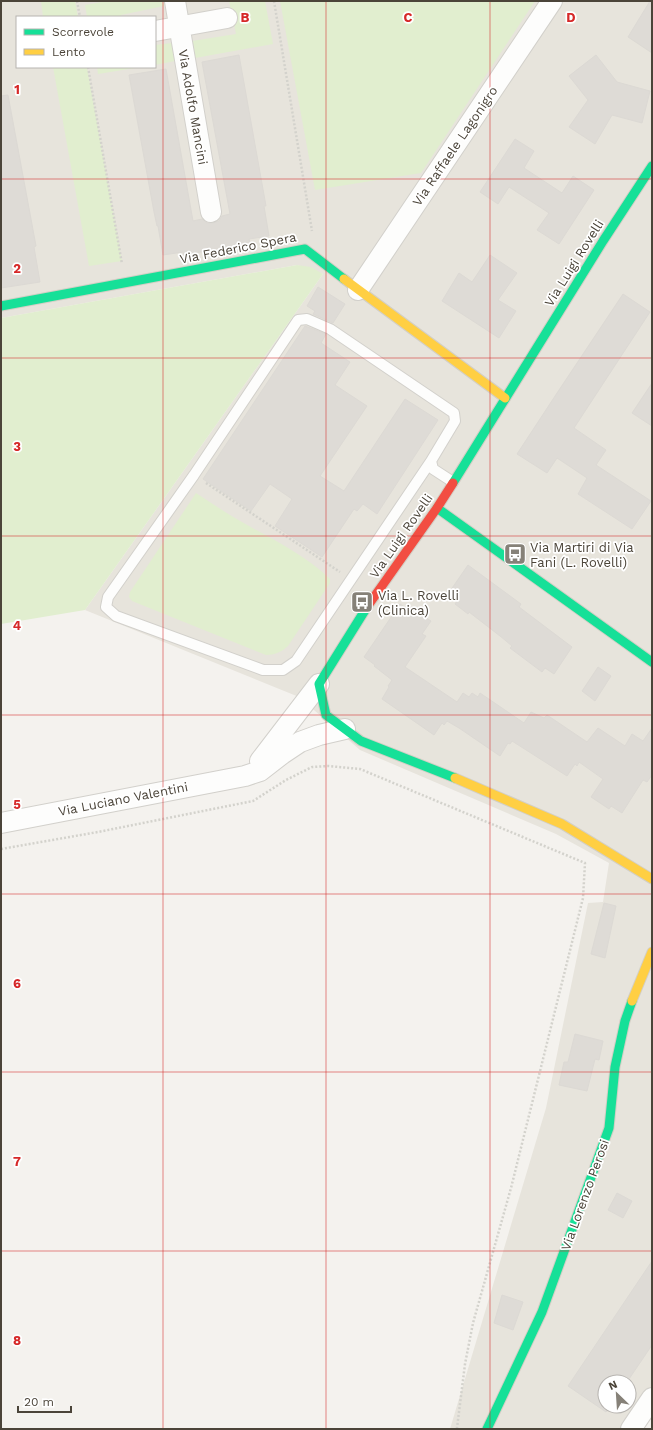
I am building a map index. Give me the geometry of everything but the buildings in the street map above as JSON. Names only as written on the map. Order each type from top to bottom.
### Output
[{"type":"street","name":"Via Adolfo Mancini","points":[[175,1],[211,212]]},
{"type":"street","name":"Via Raffaele Lagonigro","points":[[358,290],[552,1]]},
{"type":"street","points":[[156,31],[227,18]]},
{"type":"street","name":"Via Luigi Rovelli","points":[[320,684],[369,604],[437,508],[599,247],[652,166]]},
{"type":"street","name":"Via Federico Spera","points":[[1,306],[305,249],[358,290],[505,398]]},
{"type":"street","points":[[437,508],[652,662]]},
{"type":"street","points":[[320,684],[326,715],[361,741],[458,779],[562,824],[652,879]]},
{"type":"street","points":[[245,776],[264,757],[320,684]]},
{"type":"street","name":"Via Luciano Valentini","points":[[1,823],[260,772],[300,742],[319,735],[345,729]]},
{"type":"street","name":"Via Lorenzo Perosi","points":[[488,1429],[542,1312],[609,1128],[615,1067],[625,1021],[652,952]]},
{"type":"street","points":[[631,1429],[652,1398]]},
{"type":"lane","points":[[307,319],[330,329],[454,412],[454,422],[431,461],[296,661],[283,670],[263,670],[116,616],[106,607],[108,597],[194,475],[298,320],[307,319]]},
{"type":"lane","points":[[431,461],[433,469],[453,482]]},
{"type":"path","points":[[77,1],[80,16]]},
{"type":"path","points":[[274,1],[316,258]]},
{"type":"path","points":[[88,68],[125,283]]},
{"type":"path","points":[[194,475],[352,580]]},
{"type":"path","points":[[1,849],[98,832],[253,801],[286,780],[312,767],[328,766],[360,770],[585,863],[583,898],[511,1188],[473,1323],[465,1364],[458,1429]]},
{"type":"shaded area","points":[[1,1],[652,1],[652,1412],[640,1429],[450,1429],[546,1108],[588,903],[603,902],[609,863],[556,834],[360,750],[299,697],[85,610],[323,274],[297,265],[1,318]]},
{"type":"green space","points":[[41,1],[75,1],[78,16],[43,16]]},
{"type":"green space","points":[[107,1],[163,1],[164,6],[121,16],[87,16],[85,5]]},
{"type":"green space","points":[[229,1],[265,1],[273,44],[195,58],[192,41],[236,34]]},
{"type":"green space","points":[[280,1],[535,1],[421,173],[315,190]]},
{"type":"green space","points":[[172,43],[175,61],[156,65],[156,45]]},
{"type":"green space","points":[[53,68],[87,68],[122,261],[89,266]]},
{"type":"green space","points":[[97,68],[135,68],[98,74]]},
{"type":"green space","points":[[297,265],[311,267],[323,274],[85,610],[1,624],[1,318]]},
{"type":"green space","points":[[196,493],[230,515],[297,553],[330,579],[330,583],[288,646],[281,651],[275,654],[266,655],[132,601],[129,597],[130,592]]},
{"type":"traffic: fast","points":[[453,483],[603,241],[652,166]]},
{"type":"traffic: fast","points":[[1,306],[305,249],[344,279]]},
{"type":"traffic: fast","points":[[437,508],[652,662]]},
{"type":"traffic: fast","points":[[367,607],[319,684],[326,715],[361,741],[455,778]]},
{"type":"traffic: fast","points":[[487,1429],[542,1312],[609,1128],[615,1067],[625,1021],[632,1001]]},
{"type":"traffic: slow","points":[[344,279],[505,398]]},
{"type":"traffic: slow","points":[[455,778],[562,824],[652,879]]},
{"type":"traffic: slow","points":[[632,1001],[652,952]]},
{"type":"traffic: jam","points":[[367,607],[453,483]]},
{"type":"place","name":"Via Martiri di Via Fani (L. Rovelli)","points":[[515,554]]},
{"type":"place","name":"Via L. Rovelli (Clinica)","points":[[362,602]]}]
